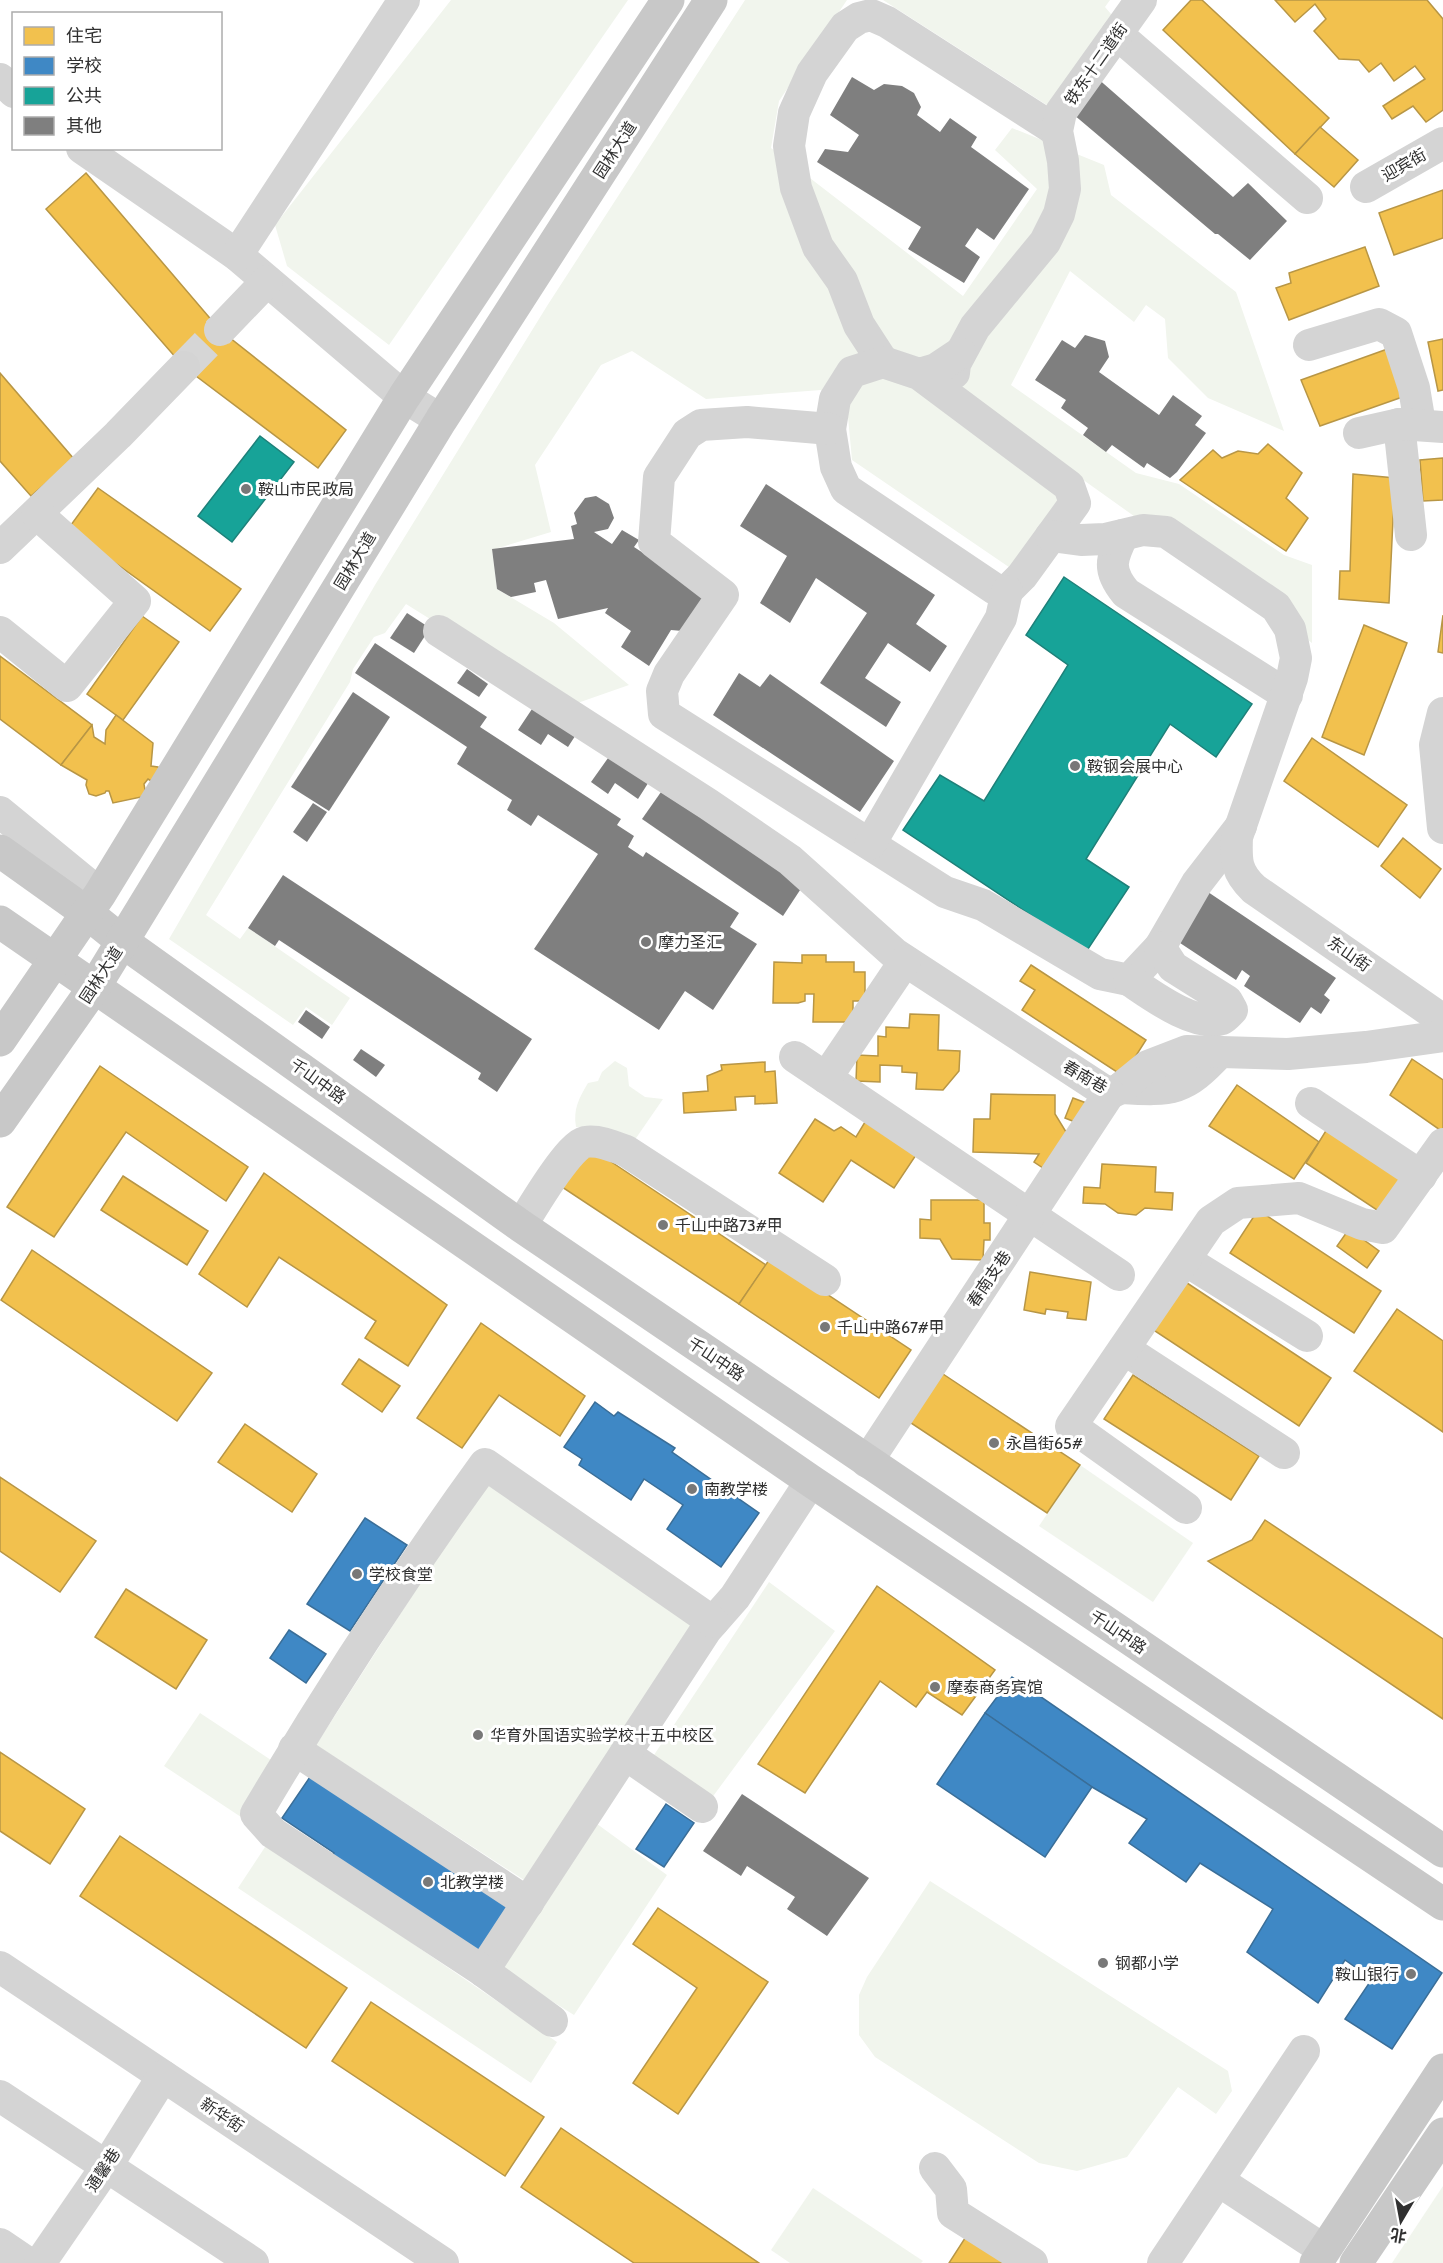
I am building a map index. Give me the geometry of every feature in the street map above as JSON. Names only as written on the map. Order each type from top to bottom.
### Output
[{"type":"main road","points":[[0,1040],[94,904],[404,397],[668,0]]},
{"type":"main road","name":"园林大道","points":[[0,1121],[95,986],[123,942],[441,420],[711,0]]},
{"type":"main road","name":"千山中路","points":[[0,851],[94,904],[123,942],[521,1226],[1443,1851]]},
{"type":"main road","points":[[0,922],[811,1481],[1443,1904]]},
{"type":"main road","points":[[1320,2257],[1443,2070]]},
{"type":"main road","points":[[1356,2263],[1443,2134]]},
{"type":"street","points":[[237,255],[404,0]]},
{"type":"street","name":"铁东十二道街","points":[[1058,131],[1061,112],[1141,0]]},
{"type":"street","points":[[883,362],[859,325],[842,281],[818,247],[796,188],[789,146],[794,113],[812,73],[845,27],[859,18],[871,15],[887,22],[1058,131],[1065,189],[1059,214],[1045,242],[975,327],[960,353],[955,364],[954,375],[958,401]]},
{"type":"street","points":[[1117,34],[1307,198]]},
{"type":"street","points":[[0,79],[12,90]]},
{"type":"street","name":"迎宾街","points":[[1366,187],[1443,143]]},
{"type":"street","points":[[85,150],[237,255],[404,397],[441,420]]},
{"type":"street","points":[[220,330],[267,281]]},
{"type":"street","points":[[1309,345],[1379,324],[1396,333],[1414,388],[1421,425],[1411,535]]},
{"type":"street","points":[[859,325],[859,352],[852,372],[835,399],[830,429],[836,467],[846,489],[995,590],[1006,591]]},
{"type":"street","points":[[919,374],[936,369],[960,353]]},
{"type":"street","points":[[852,372],[883,362],[919,374],[1069,486],[1076,503],[1022,576],[1006,591],[1001,618],[870,844]]},
{"type":"street","points":[[0,548],[184,367]]},
{"type":"street","points":[[830,429],[747,422],[701,425],[687,434],[659,477],[654,542],[723,595],[669,674],[662,691],[664,714],[945,892],[983,905],[1100,974],[1129,980],[1171,1008],[1209,1020],[1223,1019],[1232,1010],[1227,1001],[1173,967],[1160,947]]},
{"type":"street","points":[[1359,433],[1421,425]]},
{"type":"street","points":[[0,632],[67,686],[135,601],[37,514]]},
{"type":"street","points":[[1051,536],[1081,540],[1105,539],[1143,530],[1166,532],[1276,607],[1290,629],[1296,658],[1287,695],[1237,837],[1236,855],[1242,877],[1254,889]]},
{"type":"street","points":[[1123,535],[1113,555],[1112,566],[1116,580],[1126,592],[1287,695]]},
{"type":"street","name":"春南巷","points":[[439,631],[708,804],[790,860],[905,961],[1115,1091],[1148,1066],[1187,1051],[1288,1054],[1366,1047],[1443,1036]]},
{"type":"street","points":[[1443,713],[1435,745],[1443,828]]},
{"type":"street","points":[[0,812],[94,904]]},
{"type":"street","points":[[1129,980],[1160,947],[1197,883],[1240,826]]},
{"type":"street","points":[[1197,883],[1220,875],[1254,889]]},
{"type":"street","name":"东山街","points":[[1254,889],[1443,1020]]},
{"type":"street","points":[[826,1078],[905,961]]},
{"type":"street","points":[[795,1057],[1119,1275]]},
{"type":"street","name":"春南支巷","points":[[867,1462],[1115,1091]]},
{"type":"street","points":[[1311,1103],[1421,1176]]},
{"type":"street","points":[[521,1226],[569,1152],[583,1142],[603,1143],[626,1150],[825,1280]]},
{"type":"street","points":[[1186,1508],[1071,1426],[1211,1221],[1238,1203],[1299,1198],[1362,1224],[1383,1228],[1443,1144]]},
{"type":"street","points":[[1185,1260],[1307,1336]]},
{"type":"street","points":[[1124,1349],[1284,1453]]},
{"type":"street","points":[[552,2021],[483,1971],[273,1833],[256,1814],[294,1749],[441,1524],[485,1464],[713,1622]]},
{"type":"street","points":[[483,1971],[713,1622],[735,1597],[811,1481]]},
{"type":"street","points":[[294,1749],[528,1903]]},
{"type":"street","points":[[625,1754],[702,1807]]},
{"type":"street","name":"新华街","points":[[0,1967],[443,2263]]},
{"type":"street","points":[[1163,2263],[1304,2051]]},
{"type":"street","name":"通馨巷","points":[[40,2263],[106,2167],[163,2076]]},
{"type":"street","points":[[0,2096],[253,2263]]},
{"type":"street","points":[[935,2168],[951,2189],[953,2213],[1032,2263]]},
{"type":"street","points":[[1219,2181],[1320,2257]]},
{"type":"street","points":[[0,2244],[28,2263]]},
{"type":"shaded area","points":[[451,0],[628,0],[389,345],[287,266],[275,225]]},
{"type":"shaded area","points":[[745,0],[847,0],[779,101],[771,148],[963,296],[1037,189],[995,150],[1012,128],[1104,165],[1111,195],[1236,292],[1284,431],[1208,398],[1168,358],[1165,319],[1146,305],[1134,322],[1070,271],[1011,385],[1136,473],[1179,484],[1284,555],[1312,565],[1312,643],[1082,479],[1022,576],[852,460],[848,417],[821,390],[706,399],[632,351],[601,365],[535,465],[551,532],[492,550],[497,589],[554,623],[629,685],[569,706],[406,604],[385,633],[374,637],[353,669],[350,682],[206,915],[240,939],[248,928],[350,998],[332,1025],[306,1007],[293,1025],[169,939],[375,585],[547,306]]},
{"type":"shaded area","points":[[883,0],[1110,0],[1105,7],[1117,21],[1053,109]]},
{"type":"shaded area","points":[[615,1061],[627,1068],[629,1086],[645,1097],[663,1099],[634,1141],[593,1127],[576,1127],[575,1115],[578,1104],[588,1083],[598,1081],[602,1072]]},
{"type":"shaded area","points":[[1080,1465],[1193,1543],[1153,1602],[1039,1526]]},
{"type":"shaded area","points":[[491,1473],[698,1617],[524,1880],[316,1745]]},
{"type":"shaded area","points":[[769,1582],[835,1631],[711,1799],[652,1758]]},
{"type":"shaded area","points":[[200,1713],[277,1764],[241,1817],[164,1766]]},
{"type":"shaded area","points":[[593,1821],[667,1875],[574,2015],[497,1967]]},
{"type":"shaded area","points":[[267,1844],[557,2042],[531,2083],[238,1888]]},
{"type":"shaded area","points":[[930,1881],[1228,2071],[1232,2091],[1216,2114],[1178,2087],[1127,2157],[1077,2171],[1039,2163],[875,2057],[859,2035],[859,1995],[867,1977]]},
{"type":"shaded area","points":[[1443,2186],[1443,2263],[1392,2263]]},
{"type":"shaded area","points":[[813,2188],[923,2261],[921,2263],[790,2263],[771,2250]]},
{"type":"building: 住宅","points":[[1191,0],[1202,0],[1329,118],[1295,154],[1163,30]]},
{"type":"building: 住宅","points":[[1275,0],[1427,0],[1443,19],[1443,110],[1426,122],[1413,106],[1392,119],[1383,106],[1425,79],[1415,66],[1394,81],[1381,63],[1369,72],[1359,60],[1339,59],[1314,31],[1326,19],[1315,4],[1295,22]]},
{"type":"building: 住宅","points":[[1320,127],[1358,160],[1334,187],[1295,154]]},
{"type":"building: 住宅","points":[[86,173],[220,330],[346,430],[318,468],[184,367],[46,209]]},
{"type":"building: 住宅","points":[[1443,190],[1443,238],[1394,255],[1379,213]]},
{"type":"building: 住宅","points":[[1365,247],[1379,286],[1289,320],[1276,288],[1291,283],[1289,273]]},
{"type":"building: 住宅","points":[[1443,339],[1443,390],[1438,391],[1428,342]]},
{"type":"building: 住宅","points":[[1393,347],[1411,394],[1320,426],[1301,380]]},
{"type":"building: 住宅","points":[[0,373],[74,459],[31,496],[0,461]]},
{"type":"building: 住宅","points":[[1268,444],[1302,473],[1286,498],[1308,518],[1286,551],[1180,480],[1213,450],[1222,458],[1238,451],[1258,454]]},
{"type":"building: 住宅","points":[[1443,458],[1443,500],[1423,501],[1420,460]]},
{"type":"building: 住宅","points":[[1353,474],[1395,478],[1389,603],[1339,599],[1340,571],[1350,571]]},
{"type":"building: 住宅","points":[[98,488],[241,589],[210,631],[68,529]]},
{"type":"building: 住宅","points":[[1443,615],[1443,653],[1438,652]]},
{"type":"building: 住宅","points":[[142,616],[179,642],[123,720],[87,694]]},
{"type":"building: 住宅","points":[[1364,625],[1407,643],[1364,755],[1322,737]]},
{"type":"building: 住宅","points":[[0,656],[92,725],[61,765],[0,719]]},
{"type":"building: 住宅","points":[[116,715],[153,743],[151,766],[158,767],[164,773],[153,782],[148,779],[144,784],[146,796],[113,803],[109,791],[96,796],[89,794],[87,780],[61,765],[92,725],[94,737],[105,744],[106,730]]},
{"type":"building: 住宅","points":[[1312,738],[1407,805],[1378,847],[1284,781]]},
{"type":"building: 住宅","points":[[1403,838],[1441,869],[1420,898],[1381,866]]},
{"type":"building: 住宅","points":[[802,955],[826,955],[826,962],[854,962],[854,972],[865,972],[865,1001],[853,1001],[853,1022],[813,1022],[814,994],[805,994],[805,1001],[798,1003],[773,1003],[774,962],[802,963]]},
{"type":"building: 住宅","points":[[1031,965],[1146,1040],[1123,1076],[1022,1010],[1035,990],[1020,981]]},
{"type":"building: 住宅","points":[[910,1014],[939,1015],[938,1050],[960,1051],[959,1071],[943,1090],[916,1089],[917,1073],[902,1072],[902,1066],[880,1065],[880,1082],[856,1081],[857,1055],[878,1056],[878,1036],[886,1037],[886,1027],[909,1028]]},
{"type":"building: 住宅","points":[[1412,1059],[1443,1080],[1443,1132],[1390,1095]]},
{"type":"building: 住宅","points":[[765,1062],[765,1072],[775,1071],[777,1103],[755,1104],[755,1096],[735,1097],[736,1110],[684,1113],[683,1093],[708,1091],[707,1076],[722,1070],[721,1065]]},
{"type":"building: 住宅","points":[[100,1066],[248,1167],[226,1201],[126,1132],[54,1237],[7,1207]]},
{"type":"building: 住宅","points":[[1237,1085],[1319,1142],[1294,1179],[1209,1126]]},
{"type":"building: 住宅","points":[[991,1094],[1055,1095],[1055,1114],[1071,1140],[1049,1172],[1034,1162],[1039,1154],[973,1152],[974,1119],[990,1119]]},
{"type":"building: 住宅","points":[[1073,1098],[1089,1104],[1080,1124],[1065,1118]]},
{"type":"building: 住宅","points":[[815,1119],[834,1131],[841,1127],[856,1137],[865,1122],[916,1155],[894,1188],[851,1160],[823,1202],[779,1173]]},
{"type":"building: 住宅","points":[[1327,1129],[1408,1184],[1386,1216],[1306,1163]]},
{"type":"building: 住宅","name":"千山中路73#甲","points":[[586,1145],[766,1265],[739,1304],[559,1185]]},
{"type":"building: 住宅","points":[[1102,1164],[1156,1167],[1155,1192],[1173,1193],[1172,1210],[1145,1208],[1136,1215],[1118,1213],[1105,1204],[1083,1203],[1084,1187],[1100,1188]]},
{"type":"building: 住宅","points":[[264,1173],[447,1305],[408,1366],[365,1338],[376,1321],[279,1257],[247,1307],[199,1274]]},
{"type":"building: 住宅","points":[[123,1176],[208,1231],[187,1265],[101,1210]]},
{"type":"building: 住宅","points":[[931,1200],[984,1200],[984,1223],[990,1223],[990,1240],[984,1240],[983,1260],[952,1259],[940,1239],[920,1238],[920,1219],[931,1220]]},
{"type":"building: 住宅","points":[[1258,1210],[1381,1291],[1354,1333],[1230,1253]]},
{"type":"building: 住宅","points":[[1349,1229],[1379,1251],[1367,1268],[1337,1246]]},
{"type":"building: 住宅","points":[[32,1250],[212,1373],[177,1421],[1,1300]]},
{"type":"building: 住宅","name":"千山中路67#甲","points":[[771,1257],[911,1350],[879,1398],[739,1304]]},
{"type":"building: 住宅","points":[[1030,1272],[1091,1282],[1086,1320],[1067,1318],[1068,1312],[1046,1309],[1045,1314],[1024,1310]]},
{"type":"building: 住宅","points":[[1184,1281],[1331,1378],[1299,1426],[1152,1329]]},
{"type":"building: 住宅","points":[[1397,1309],[1443,1341],[1443,1432],[1354,1371]]},
{"type":"building: 住宅","points":[[481,1323],[585,1396],[560,1436],[499,1395],[462,1448],[417,1418]]},
{"type":"building: 住宅","points":[[359,1359],[400,1386],[382,1412],[342,1384]]},
{"type":"building: 住宅","name":"永昌街65#","points":[[940,1372],[1080,1465],[1047,1513],[908,1421]]},
{"type":"building: 住宅","points":[[1133,1375],[1259,1456],[1231,1500],[1104,1419]]},
{"type":"building: 住宅","points":[[245,1424],[317,1474],[292,1512],[218,1462]]},
{"type":"building: 住宅","points":[[0,1477],[96,1541],[60,1592],[0,1551]]},
{"type":"building: 住宅","points":[[1265,1520],[1443,1639],[1443,1719],[1208,1561],[1252,1540]]},
{"type":"building: 住宅","name":"摩泰商务宾馆","points":[[877,1586],[995,1670],[962,1715],[927,1692],[916,1707],[880,1681],[805,1793],[758,1764]]},
{"type":"building: 住宅","points":[[126,1589],[207,1640],[176,1689],[95,1637]]},
{"type":"building: 住宅","points":[[0,1752],[85,1809],[50,1864],[0,1831]]},
{"type":"building: 住宅","points":[[120,1836],[347,1988],[306,2048],[80,1896]]},
{"type":"building: 住宅","points":[[658,1908],[768,1982],[678,2114],[633,2083],[697,1988],[633,1944]]},
{"type":"building: 住宅","points":[[371,2002],[544,2117],[505,2176],[332,2061]]},
{"type":"building: 住宅","points":[[561,2128],[759,2263],[634,2263],[521,2187]]},
{"type":"building: 住宅","points":[[967,2235],[1008,2263],[949,2263]]},
{"type":"building: 学校","name":"南教学楼","points":[[595,1402],[614,1416],[618,1412],[675,1448],[672,1452],[759,1513],[721,1567],[667,1529],[683,1505],[644,1479],[631,1500],[579,1465],[582,1459],[564,1447]]},
{"type":"building: 学校","name":"学校食堂","points":[[365,1518],[407,1545],[350,1631],[307,1604]]},
{"type":"building: 学校","points":[[289,1630],[326,1654],[306,1683],[270,1658]]},
{"type":"building: 学校","points":[[1012,1677],[1442,1973],[1392,2049],[1345,2019],[1372,1979],[1345,1960],[1318,2003],[1247,1952],[1273,1909],[1200,1863],[1186,1882],[1129,1843],[1147,1819],[1092,1787],[985,1713]]},
{"type":"building: 学校","points":[[985,1713],[1092,1787],[1045,1857],[937,1784]]},
{"type":"building: 学校","name":"北教学楼","points":[[312,1774],[525,1904],[487,1962],[330,1859],[334,1853],[282,1818]]},
{"type":"building: 学校","points":[[666,1804],[694,1823],[664,1867],[636,1849]]},
{"type":"building: 公共","name":"鞍山市民政局","points":[[260,436],[294,462],[232,542],[198,516]]},
{"type":"building: 公共","name":"鞍钢会展中心","points":[[1064,577],[1252,704],[1216,757],[1170,724],[1086,859],[1129,887],[1086,952],[903,830],[940,775],[984,801],[1068,665],[1026,635]]},
{"type":"building: 其他","points":[[852,77],[874,90],[884,84],[902,86],[914,93],[921,107],[917,115],[940,132],[950,118],[977,137],[971,147],[1029,189],[994,240],[977,228],[965,246],[980,257],[964,283],[908,249],[921,227],[817,162],[825,149],[848,152],[859,135],[830,115]]},
{"type":"building: 其他","points":[[1096,77],[1233,197],[1248,183],[1287,221],[1250,260],[1215,234],[1067,109]]},
{"type":"building: 其他","points":[[1085,335],[1105,341],[1109,357],[1099,372],[1159,415],[1173,395],[1202,416],[1195,425],[1206,433],[1170,478],[1147,463],[1144,468],[1112,445],[1106,452],[1083,435],[1088,428],[1061,408],[1066,400],[1035,380],[1062,340],[1075,348]]},
{"type":"building: 其他","points":[[766,484],[935,595],[916,624],[947,646],[930,672],[888,643],[865,678],[901,702],[886,727],[820,683],[867,613],[816,578],[790,623],[760,603],[787,556],[740,526]]},
{"type":"building: 其他","points":[[596,496],[609,504],[614,518],[608,529],[594,532],[612,544],[622,530],[639,540],[634,547],[715,600],[694,632],[671,630],[649,666],[621,647],[631,631],[605,613],[608,608],[558,619],[546,580],[534,583],[536,592],[511,597],[497,589],[492,549],[574,539],[571,526],[577,524],[574,513],[585,498]]},
{"type":"building: 其他","points":[[407,613],[430,628],[414,653],[390,638]]},
{"type":"building: 其他","points":[[375,643],[487,717],[480,727],[621,819],[617,825],[634,836],[628,847],[643,857],[646,852],[739,913],[730,927],[757,944],[713,1010],[685,991],[659,1030],[534,949],[598,854],[538,815],[531,826],[507,810],[512,800],[457,764],[467,747],[355,673]]},
{"type":"building: 其他","points":[[467,669],[488,684],[479,697],[457,683]]},
{"type":"building: 其他","points":[[739,673],[760,687],[770,674],[894,761],[860,812],[713,715]]},
{"type":"building: 其他","points":[[353,692],[390,717],[329,811],[291,787]]},
{"type":"building: 其他","points":[[536,703],[579,730],[568,747],[548,734],[541,745],[518,730]]},
{"type":"building: 其他","points":[[613,751],[652,777],[638,799],[615,783],[608,794],[591,782]]},
{"type":"building: 其他","points":[[661,792],[804,884],[783,916],[642,819]]},
{"type":"building: 其他","points":[[313,803],[327,812],[307,842],[293,832]]},
{"type":"building: 其他","points":[[283,875],[532,1039],[497,1092],[478,1079],[481,1073],[279,940],[275,946],[248,928]]},
{"type":"building: 其他","points":[[1208,892],[1336,978],[1324,995],[1330,1000],[1321,1014],[1311,1007],[1300,1023],[1244,986],[1250,976],[1242,970],[1236,980],[1177,941]]},
{"type":"building: 其他","points":[[306,1010],[330,1027],[322,1039],[298,1022]]},
{"type":"building: 其他","points":[[361,1049],[385,1065],[376,1077],[353,1060]]},
{"type":"building: 其他","points":[[742,1794],[869,1878],[827,1936],[787,1909],[795,1897],[747,1866],[741,1876],[703,1851]]},
{"type":"tunnel","points":[[184,367],[220,330]]},
{"type":"place","name":"鞍山市民政局","points":[[246,489]]},
{"type":"place","name":"鞍钢会展中心","points":[[1075,766]]},
{"type":"place","name":"摩力圣汇","points":[[646,942]]},
{"type":"place","name":"千山中路73#甲","points":[[663,1225]]},
{"type":"place","name":"千山中路67#甲","points":[[825,1327]]},
{"type":"place","name":"永昌街65#","points":[[994,1443]]},
{"type":"place","name":"南教学楼","points":[[692,1489]]},
{"type":"place","name":"学校食堂","points":[[357,1574]]},
{"type":"place","name":"摩泰商务宾馆","points":[[935,1687]]},
{"type":"place","name":"华育外国语实验学校十五中校区","points":[[478,1735]]},
{"type":"place","name":"北教学楼","points":[[428,1882]]},
{"type":"place","name":"钢都小学","points":[[1103,1963]]},
{"type":"place","name":"鞍山银行","points":[[1411,1974]]}]
